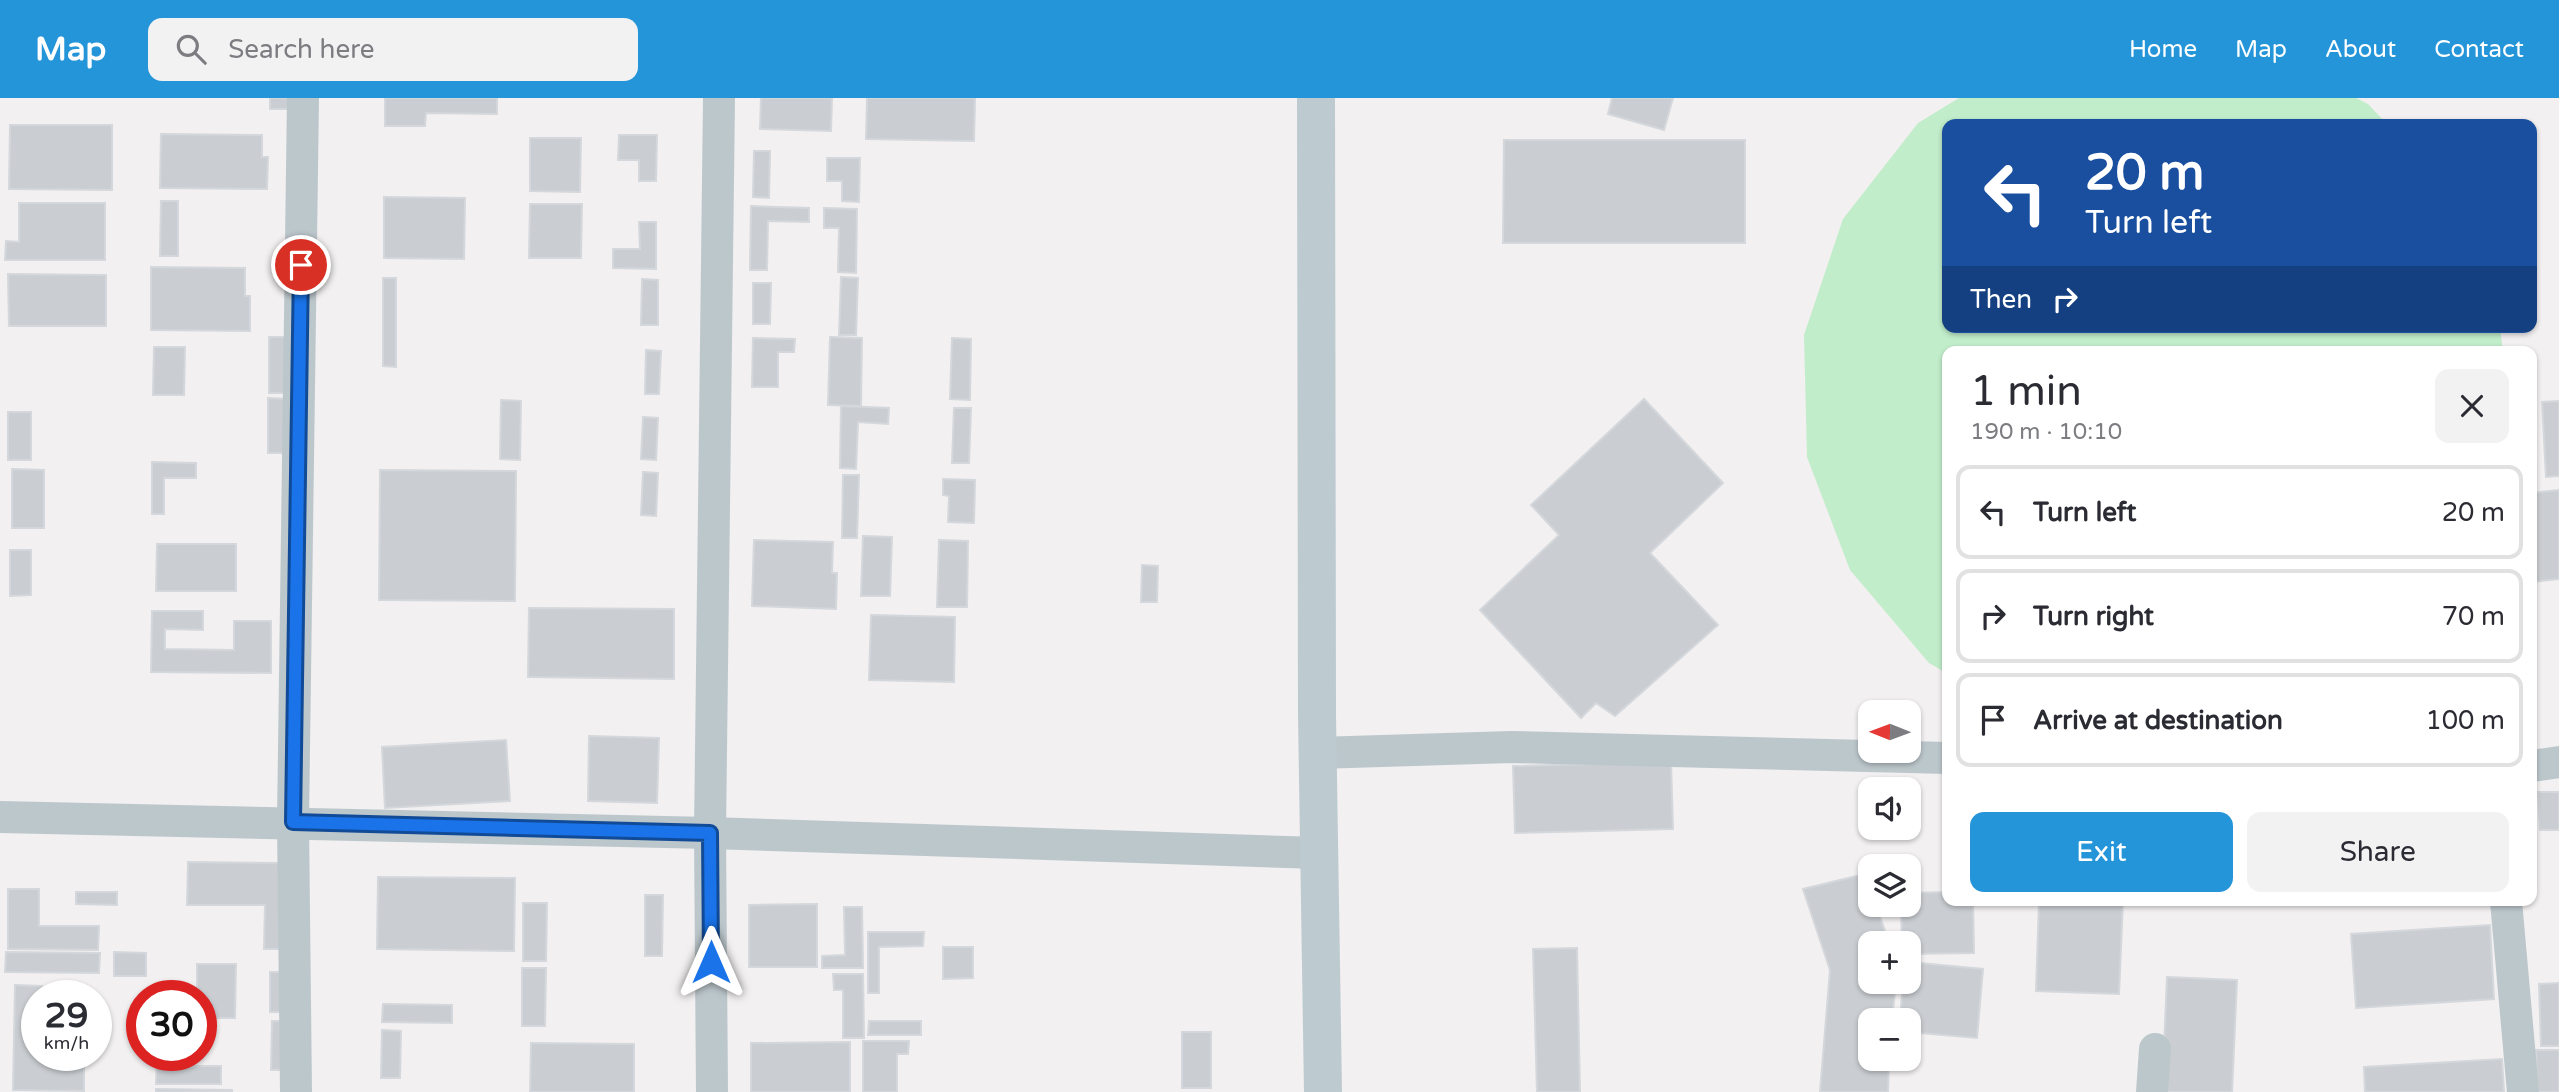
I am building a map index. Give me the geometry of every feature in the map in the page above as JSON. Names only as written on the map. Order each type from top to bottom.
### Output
[{"type":"main road","points":[[1316,98],[1317,753],[1323,1092]]},
{"type":"street","points":[[296,1092],[293,822],[303,98]]},
{"type":"street","points":[[712,1092],[710,833],[719,98]]},
{"type":"street","points":[[1317,753],[1511,747],[1942,758]]},
{"type":"street","points":[[2537,765],[2559,762]]},
{"type":"street","points":[[0,817],[710,833],[1319,853]]},
{"type":"street","points":[[2506,906],[2523,1092]]},
{"type":"street","points":[[2152,1092],[2155,1049]]},
{"type":"green space","points":[[1959,98],[2356,98],[2368,104],[2382,119],[1942,119],[1942,333],[2501,333],[2502,346],[1942,346],[1942,671],[1929,663],[1850,570],[1807,457],[1804,335],[1843,219],[1918,123]]},
{"type":"building","points":[[270,98],[292,98],[292,109],[270,109]]},
{"type":"building","points":[[385,98],[497,98],[497,114],[426,113],[425,126],[385,126]]},
{"type":"building","points":[[761,98],[832,98],[831,131],[760,129]]},
{"type":"building","points":[[867,98],[975,98],[974,141],[866,139]]},
{"type":"building","points":[[1612,98],[1673,98],[1664,130],[1608,114]]},
{"type":"building","points":[[10,125],[112,125],[112,190],[9,189]]},
{"type":"building","points":[[161,134],[262,135],[262,157],[268,157],[267,189],[160,188]]},
{"type":"building","points":[[619,135],[657,135],[656,181],[639,181],[639,160],[618,160]]},
{"type":"building","points":[[530,138],[581,138],[580,192],[530,191]]},
{"type":"building","points":[[1504,140],[1745,140],[1745,243],[1503,243]]},
{"type":"building","points":[[754,151],[770,151],[769,198],[753,197]]},
{"type":"building","points":[[827,158],[860,158],[859,202],[842,201],[842,181],[827,181]]},
{"type":"building","points":[[384,197],[465,198],[464,259],[384,258]]},
{"type":"building","points":[[161,201],[178,201],[178,256],[160,256]]},
{"type":"building","points":[[19,203],[105,203],[105,260],[5,260],[6,241],[19,242]]},
{"type":"building","points":[[530,204],[582,204],[581,258],[529,258]]},
{"type":"building","points":[[751,206],[809,208],[809,222],[768,221],[767,270],[750,270]]},
{"type":"building","points":[[824,208],[857,209],[856,273],[838,272],[839,228],[824,228]]},
{"type":"building","points":[[639,222],[656,222],[656,269],[613,268],[613,249],[640,249]]},
{"type":"building","points":[[151,267],[245,268],[245,296],[250,296],[250,331],[151,330]]},
{"type":"building","points":[[8,274],[106,275],[106,326],[9,326]]},
{"type":"building","points":[[841,277],[858,278],[856,335],[839,335]]},
{"type":"building","points":[[383,278],[396,278],[396,367],[383,366]]},
{"type":"building","points":[[642,279],[658,280],[658,325],[641,325]]},
{"type":"building","points":[[753,283],[771,283],[770,324],[753,324]]},
{"type":"building","points":[[269,337],[288,337],[287,393],[269,393]]},
{"type":"building","points":[[830,337],[862,338],[861,406],[828,405]]},
{"type":"building","points":[[753,338],[795,339],[794,352],[778,352],[778,387],[752,387]]},
{"type":"building","points":[[952,338],[971,339],[970,400],[950,399]]},
{"type":"building","points":[[154,347],[185,347],[184,395],[153,395]]},
{"type":"building","points":[[646,350],[661,351],[659,394],[645,394]]},
{"type":"building","points":[[268,398],[288,399],[287,453],[268,453]]},
{"type":"building","points":[[1644,399],[1723,483],[1650,553],[1718,625],[1615,716],[1596,703],[1581,718],[1480,610],[1559,535],[1531,505]]},
{"type":"building","points":[[501,400],[521,401],[520,460],[500,459]]},
{"type":"building","points":[[2559,401],[2559,476],[2546,477],[2542,402]]},
{"type":"building","points":[[841,406],[889,408],[888,424],[858,422],[856,469],[840,468]]},
{"type":"building","points":[[954,408],[971,408],[969,463],[952,463]]},
{"type":"building","points":[[8,412],[31,412],[31,460],[8,460]]},
{"type":"building","points":[[643,417],[658,418],[656,460],[641,459]]},
{"type":"building","points":[[152,462],[196,463],[196,478],[164,478],[164,514],[152,514]]},
{"type":"building","points":[[12,469],[44,470],[44,528],[12,528]]},
{"type":"building","points":[[380,470],[516,471],[515,601],[379,600]]},
{"type":"building","points":[[643,472],[658,473],[656,516],[641,515]]},
{"type":"building","points":[[843,475],[859,475],[857,538],[842,538]]},
{"type":"building","points":[[943,479],[975,480],[974,523],[948,522],[949,496],[943,495]]},
{"type":"building","points":[[2559,490],[2559,579],[2537,581],[2537,492]]},
{"type":"building","points":[[863,536],[892,537],[890,596],[861,596]]},
{"type":"building","points":[[754,540],[833,542],[832,573],[837,573],[836,609],[752,606]]},
{"type":"building","points":[[939,540],[968,541],[967,607],[937,607]]},
{"type":"building","points":[[157,544],[236,544],[236,591],[156,591]]},
{"type":"building","points":[[10,550],[31,550],[31,595],[10,596]]},
{"type":"building","points":[[1142,565],[1158,566],[1157,602],[1141,602]]},
{"type":"building","points":[[529,608],[674,609],[674,679],[528,677]]},
{"type":"building","points":[[152,611],[203,611],[203,630],[165,629],[165,649],[234,650],[234,621],[271,621],[271,673],[151,672]]},
{"type":"building","points":[[871,615],[955,617],[954,682],[869,680]]},
{"type":"building","points":[[589,736],[659,738],[657,803],[588,801]]},
{"type":"building","points":[[506,740],[510,801],[385,808],[382,747]]},
{"type":"building","points":[[1671,762],[1673,829],[1515,833],[1513,766]]},
{"type":"building","points":[[2538,792],[2559,792],[2559,830],[2540,830]]},
{"type":"building","points":[[188,862],[290,863],[289,949],[264,949],[265,905],[187,905]]},
{"type":"building","points":[[1858,876],[1858,917],[1880,917],[1885,931],[1858,931],[1858,994],[1895,994],[1893,1008],[1858,1008],[1858,1071],[1889,1071],[1888,1092],[1820,1092],[1830,970],[1803,889]]},
{"type":"building","points":[[378,877],[515,878],[514,951],[377,949]]},
{"type":"building","points":[[8,889],[39,889],[39,926],[99,926],[98,950],[8,949]]},
{"type":"building","points":[[76,892],[117,892],[117,905],[76,904]]},
{"type":"building","points":[[1942,892],[1942,906],[1973,906],[1974,953],[1921,954],[1921,931],[1902,931],[1901,917],[1921,917],[1921,893]]},
{"type":"building","points":[[645,895],[663,895],[662,956],[645,956]]},
{"type":"building","points":[[523,903],[547,903],[546,961],[523,961]]},
{"type":"building","points":[[817,904],[817,967],[749,967],[749,905]]},
{"type":"building","points":[[2039,906],[2123,906],[2119,994],[2036,991]]},
{"type":"building","points":[[844,907],[862,907],[863,968],[822,968],[822,956],[845,955]]},
{"type":"building","points":[[2490,925],[2494,999],[2356,1008],[2351,934]]},
{"type":"building","points":[[868,932],[924,932],[923,946],[879,947],[879,993],[868,993]]},
{"type":"building","points":[[943,947],[973,947],[973,978],[943,979]]},
{"type":"building","points":[[1577,948],[1580,1092],[1537,1092],[1533,949]]},
{"type":"building","points":[[6,952],[100,953],[99,973],[5,972]]},
{"type":"building","points":[[114,952],[146,953],[146,976],[114,976]]},
{"type":"building","points":[[1921,963],[1983,969],[1977,1038],[1921,1033],[1921,1008],[1901,1008],[1902,994],[1921,994]]},
{"type":"building","points":[[197,964],[236,964],[235,1018],[217,1018],[217,980],[197,980]]},
{"type":"building","points":[[522,968],[546,968],[545,1026],[522,1026]]},
{"type":"building","points":[[270,972],[290,972],[289,1012],[270,1012]]},
{"type":"building","points":[[833,974],[863,974],[864,1038],[843,1038],[843,990],[834,990]]},
{"type":"building","points":[[2167,977],[2237,980],[2232,1092],[2162,1092]]},
{"type":"building","points":[[2559,983],[2559,1046],[2541,1046],[2539,984]]},
{"type":"building","points":[[15,985],[21,985],[21,1071],[84,1071],[84,1091],[13,1090]]},
{"type":"building","points":[[383,1004],[452,1005],[452,1023],[382,1022]]},
{"type":"building","points":[[272,1021],[285,1021],[285,1070],[271,1070]]},
{"type":"building","points":[[869,1021],[921,1021],[921,1035],[868,1035]]},
{"type":"building","points":[[382,1030],[401,1031],[400,1078],[381,1078]]},
{"type":"building","points":[[1182,1032],[1211,1032],[1211,1088],[1182,1088]]},
{"type":"building","points":[[863,1041],[909,1041],[908,1054],[897,1054],[897,1092],[863,1092]]},
{"type":"building","points":[[850,1042],[850,1092],[751,1092],[751,1043]]},
{"type":"building","points":[[531,1043],[634,1044],[634,1092],[530,1092]]},
{"type":"building","points":[[2536,1050],[2559,1050],[2559,1092],[2537,1092]]},
{"type":"building","points":[[2502,1059],[2504,1092],[2365,1092],[2364,1067]]},
{"type":"building","points":[[217,1066],[221,1066],[221,1084],[156,1084],[156,1071],[217,1071]]},
{"type":"building","points":[[156,1089],[232,1090],[232,1092],[156,1092]]},
{"type":"route","points":[[301,265],[293,822],[710,833],[711,962]]}]
